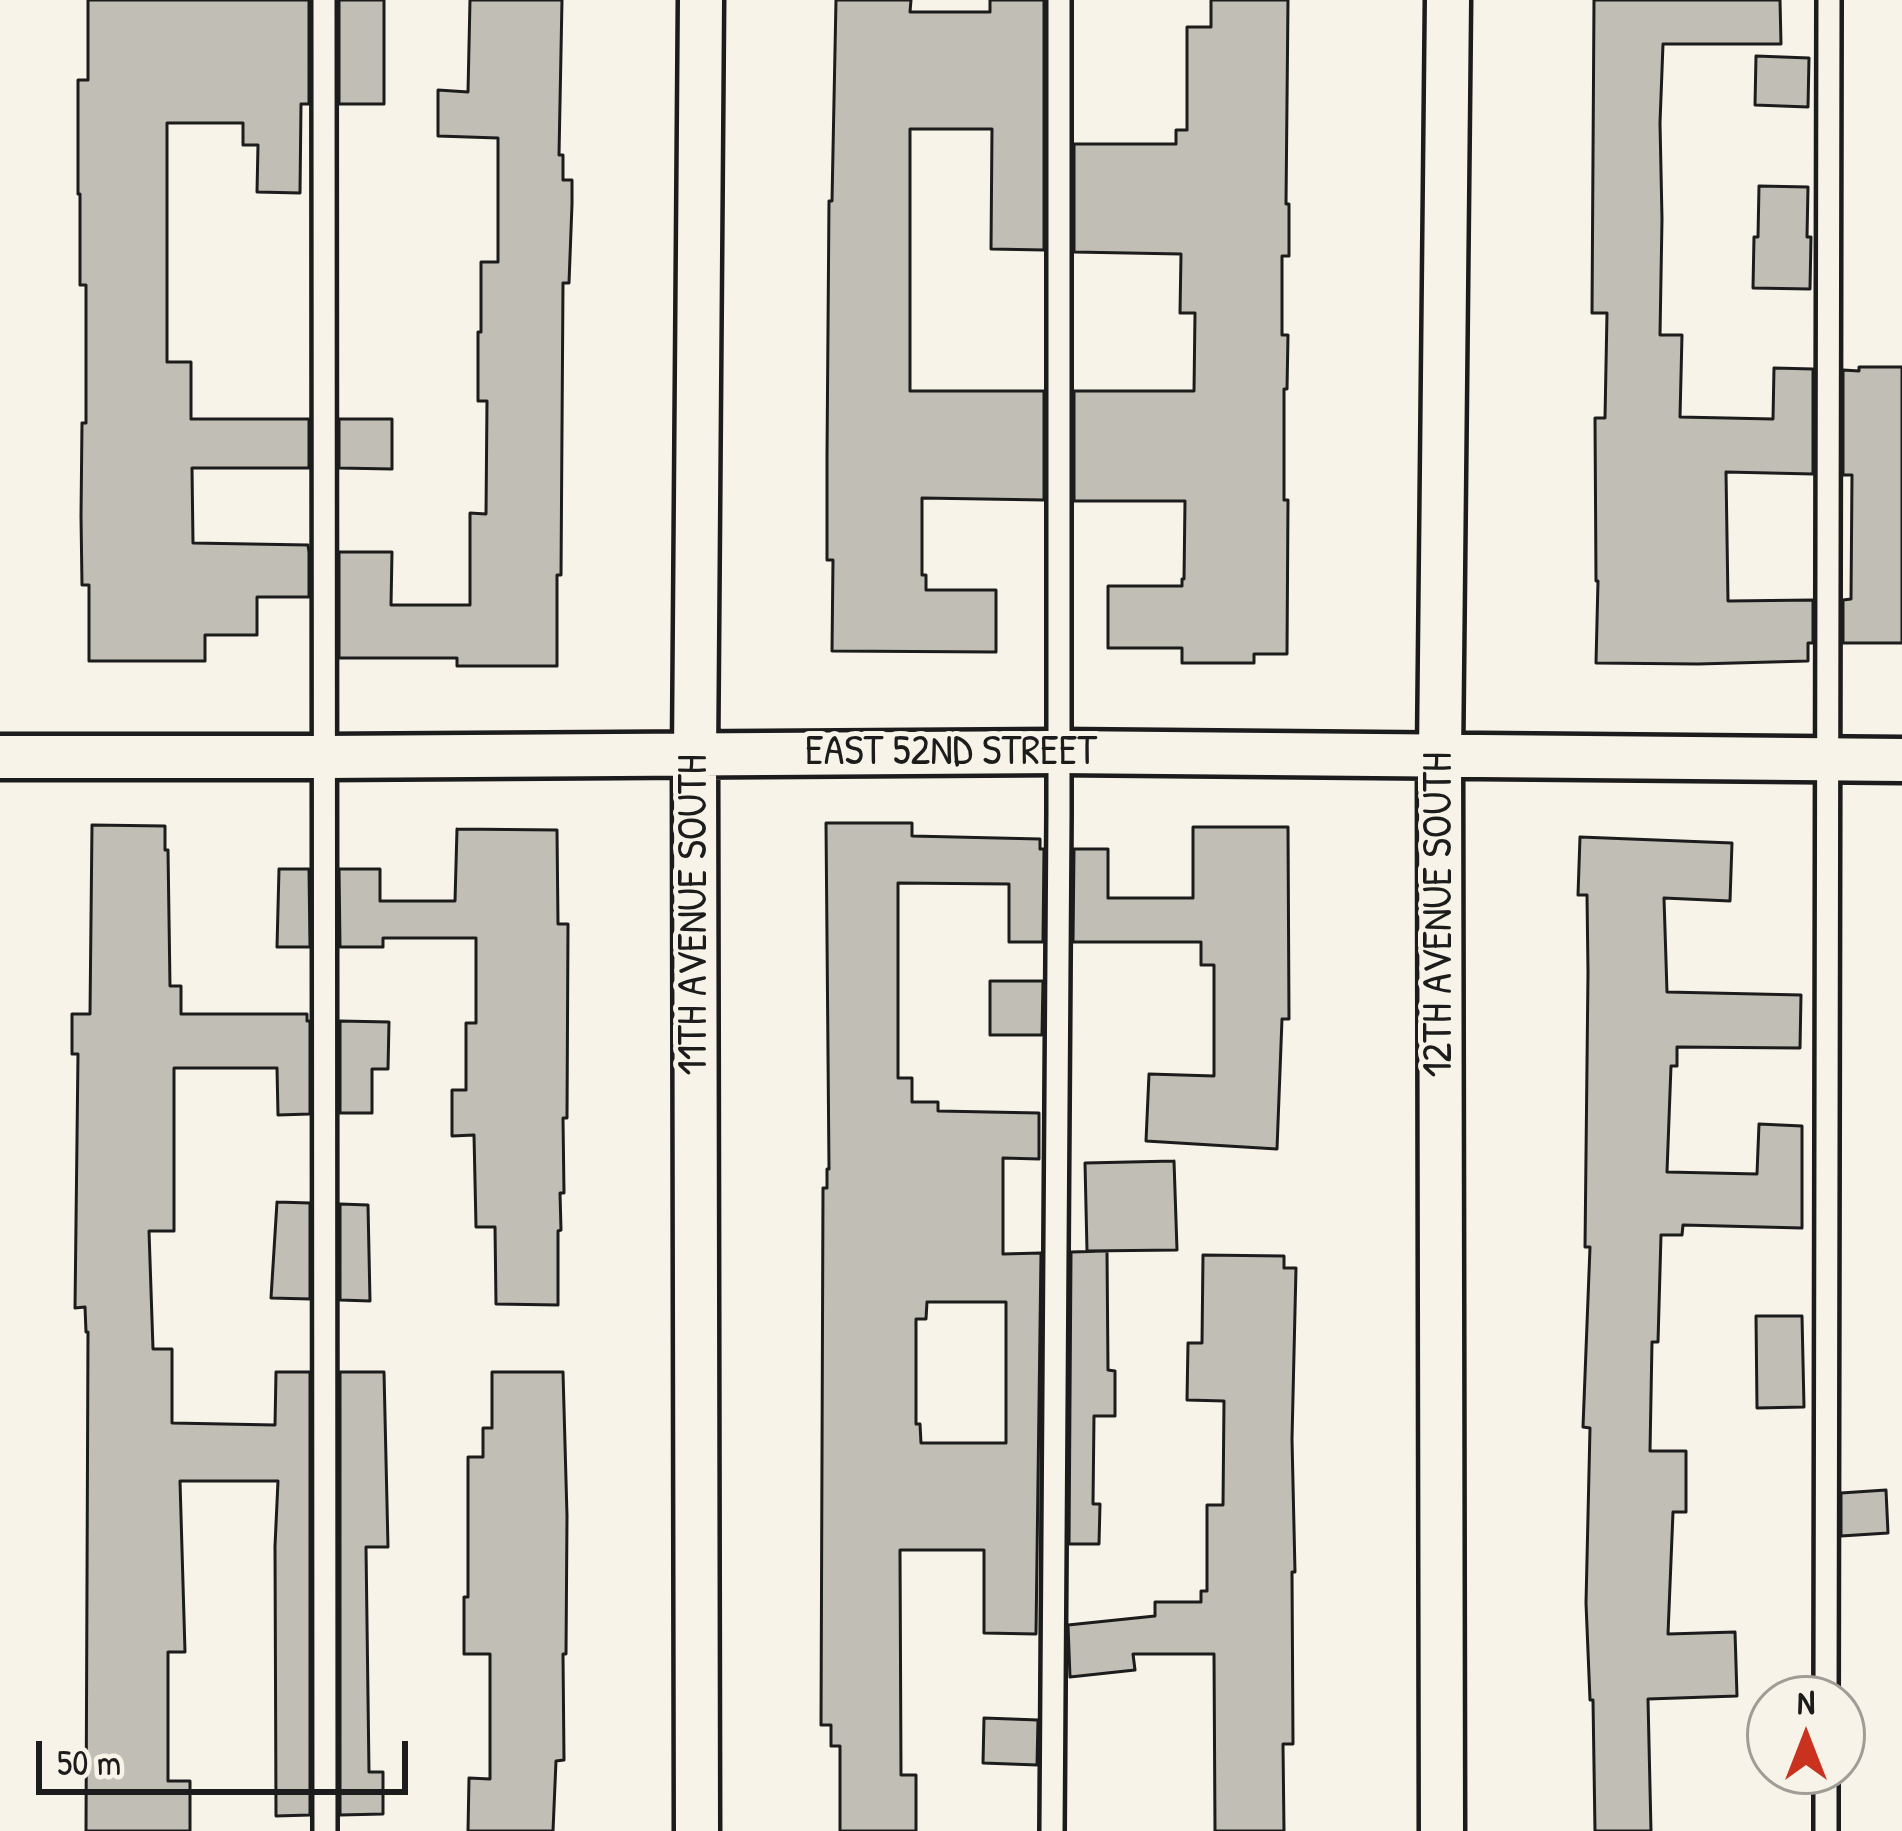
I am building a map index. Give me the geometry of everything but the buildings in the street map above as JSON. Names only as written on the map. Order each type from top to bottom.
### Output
[{"type":"street","name":"11TH AVENUE SOUTH","points":[[697,1831],[695,755],[700,0]]},
{"type":"street","name":"12TH AVENUE SOUTH","points":[[1442,1831],[1440,756],[1448,0]]},
{"type":"street","name":"EAST 52ND STREET","points":[[0,757],[1059,752],[1902,760]]},
{"type":"lane","points":[[324,0],[325,1831]]},
{"type":"lane","points":[[1052,1831],[1059,0]]},
{"type":"lane","points":[[1826,1675],[1828,0]]},
{"type":"lane","points":[[1826,1795],[1826,1831]]}]
